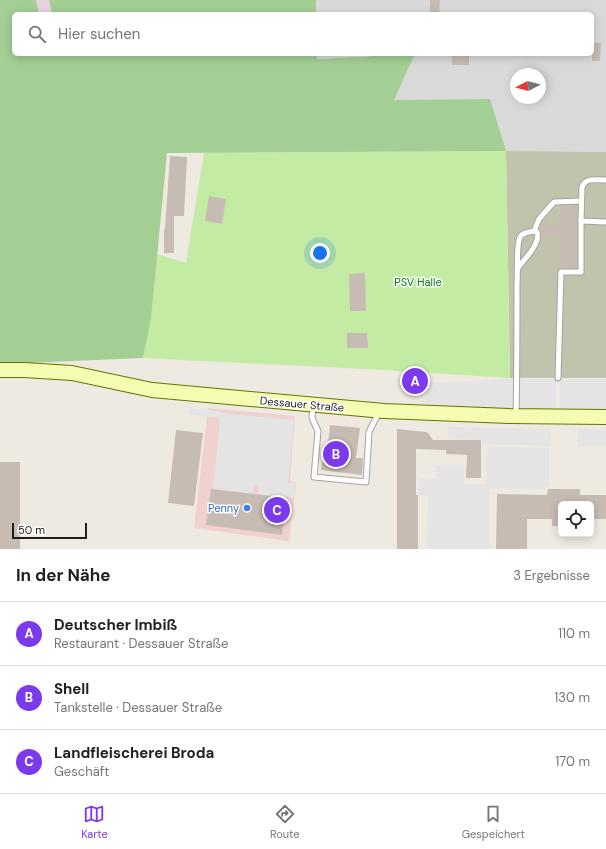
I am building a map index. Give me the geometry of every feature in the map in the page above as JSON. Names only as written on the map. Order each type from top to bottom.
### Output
[{"type":"main road","name":"Dessauer Straße","points":[[0,370],[72,373],[152,390],[380,411],[516,416],[606,417]]},
{"type":"lane","points":[[558,378],[561,272],[581,272],[579,232],[581,221],[582,187],[585,181],[606,180]]},
{"type":"lane","points":[[534,231],[539,219],[554,202],[582,201]]},
{"type":"lane","points":[[581,221],[606,222]]},
{"type":"lane","points":[[516,416],[518,249],[520,236],[534,231]]},
{"type":"lane","points":[[518,268],[534,246],[538,234],[534,231]]},
{"type":"lane","points":[[313,405],[312,418],[318,431],[314,476],[366,482],[369,432],[380,411]]},
{"type":"shaded area","points":[[36,0],[49,0],[52,12],[39,12]]},
{"type":"shaded area","points":[[316,0],[606,0],[606,152],[506,151],[489,99],[394,100],[414,56],[594,56],[594,12],[316,12]]},
{"type":"shaded area","points":[[317,56],[370,56],[317,59]]},
{"type":"shaded area","points":[[506,151],[606,152],[606,378],[510,378]]},
{"type":"shaded area","points":[[508,379],[556,379],[556,410],[425,406],[427,383]]},
{"type":"shaded area","points":[[560,379],[606,379],[606,410],[560,410]]},
{"type":"shaded area","points":[[189,408],[220,411],[220,413],[294,420],[288,483],[295,483],[293,498],[258,494],[259,485],[254,485],[253,494],[213,489],[220,418],[188,415]]},
{"type":"shaded area","points":[[208,408],[295,416],[290,481],[296,482],[289,541],[194,528]]},
{"type":"shaded area","points":[[448,427],[551,429],[551,446],[482,444],[482,440],[448,439]]},
{"type":"shaded area","points":[[578,429],[606,430],[606,446],[578,446]]},
{"type":"shaded area","points":[[487,447],[549,448],[549,486],[546,486],[546,489],[490,489],[489,549],[427,549],[428,496],[419,495],[420,479],[436,479],[436,465],[464,465],[464,484],[486,484]]},
{"type":"green space","points":[[0,0],[36,0],[39,12],[12,12],[12,56],[317,56],[317,59],[414,56],[394,100],[490,99],[506,151],[167,153],[151,319],[143,358],[0,364]]},
{"type":"green space","points":[[49,0],[316,0],[316,12],[52,12]]},
{"type":"green space","name":"PSV Halle","points":[[506,151],[510,378],[143,358],[151,319],[157,254],[186,263],[204,153]]},
{"type":"building","points":[[430,0],[440,0],[439,12],[430,12]]},
{"type":"building","points":[[594,43],[601,43],[600,61],[592,61],[592,56],[594,56]]},
{"type":"building","points":[[452,56],[469,56],[469,65],[452,65]]},
{"type":"building","points":[[170,156],[187,157],[184,216],[174,216],[174,253],[164,253],[164,229]]},
{"type":"building","points":[[209,196],[226,199],[222,224],[205,221]]},
{"type":"building","points":[[577,205],[577,267],[560,267],[560,238],[542,238],[542,224],[560,224],[560,206]]},
{"type":"building","points":[[365,273],[366,311],[350,311],[349,274]]},
{"type":"building","points":[[347,333],[367,333],[368,348],[347,348]]},
{"type":"building","points":[[330,425],[360,428],[356,458],[363,458],[362,475],[321,470],[323,453],[327,454]]},
{"type":"building","points":[[397,429],[426,432],[433,440],[481,440],[481,478],[466,478],[467,455],[446,454],[446,450],[416,449],[418,549],[397,549]]},
{"type":"building","points":[[176,430],[203,433],[194,506],[168,503]]},
{"type":"building","points":[[0,462],[20,462],[20,549],[0,549]]},
{"type":"building","name":"Penny","points":[[211,489],[287,498],[282,535],[206,525]]},
{"type":"building","points":[[548,489],[580,489],[580,495],[606,495],[606,519],[594,519],[594,501],[558,501],[558,526],[552,526],[552,519],[527,519],[527,549],[496,549],[497,494],[547,495]]},
{"type":"place","name":"Deutscher Imbiß","points":[[415,381]]},
{"type":"place","name":"Shell","points":[[336,454]]},
{"type":"place","name":"Penny","points":[[247,508]]},
{"type":"place","name":"Landfleischerei Broda","points":[[277,510]]}]
